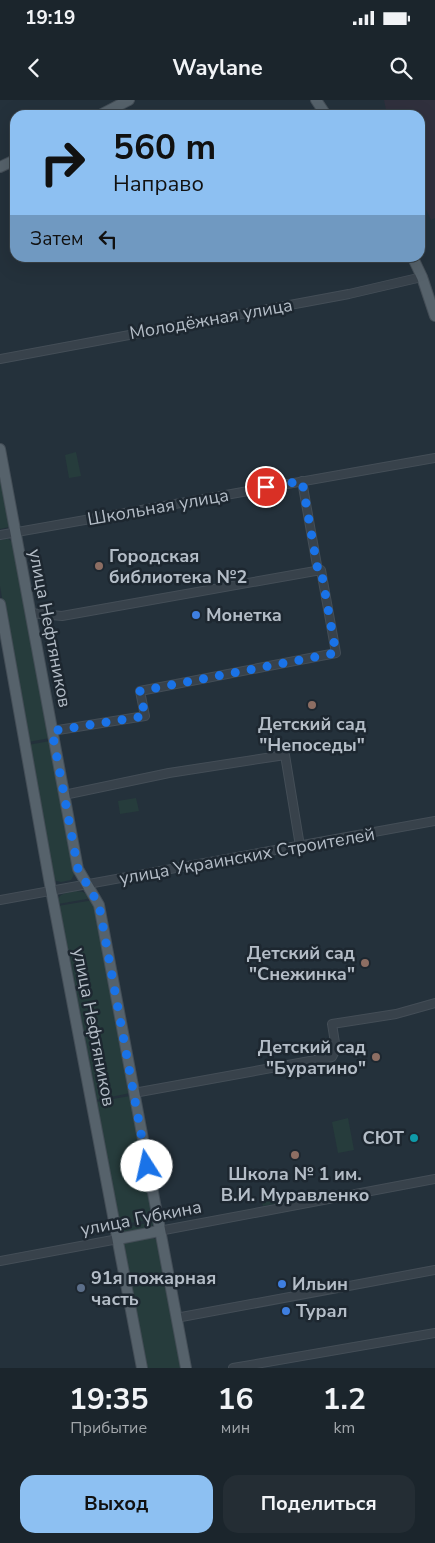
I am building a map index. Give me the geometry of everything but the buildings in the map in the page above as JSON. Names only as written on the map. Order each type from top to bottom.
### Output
[{"type":"main road","points":[[110,110],[129,100]]},
{"type":"main road","points":[[415,262],[435,316]]},
{"type":"main road","name":"улица Нефтяников","points":[[0,449],[78,869],[99,905],[186,1368]]},
{"type":"main road","name":"улица Нефтяников","points":[[0,604],[51,890],[142,1368]]},
{"type":"main road","name":"улица Губкина","points":[[118,1239],[159,1231]]},
{"type":"street","name":"Молодёжная улица","points":[[0,359],[358,292],[422,277]]},
{"type":"street","name":"Школьная улица","points":[[0,536],[435,458]]},
{"type":"street","points":[[52,731],[145,716],[140,691],[336,653],[302,481]]},
{"type":"street","points":[[30,613],[62,616],[319,570]]},
{"type":"street","points":[[64,795],[187,770],[285,755],[300,846]]},
{"type":"street","name":"улица Украинских Строителей","points":[[0,900],[435,821]]},
{"type":"street","points":[[134,1093],[332,1057],[336,1049],[332,1024],[396,1014],[435,1003]]},
{"type":"street","name":"улица Губкина","points":[[159,1231],[435,1180]]},
{"type":"street","name":"улица Губкина","points":[[0,1261],[118,1239]]},
{"type":"street","points":[[176,1318],[435,1270]]},
{"type":"street","points":[[233,1368],[435,1333]]},
{"type":"shaded area","points":[[384,100],[435,100],[435,218],[431,220],[425,207],[425,110],[386,110]]},
{"type":"green space","points":[[76,452],[81,476],[69,478],[65,455]]},
{"type":"green space","points":[[0,470],[9,527],[0,529]]},
{"type":"green space","points":[[8,539],[13,542],[50,738],[28,742],[0,586],[0,540]]},
{"type":"green space","points":[[50,741],[75,873],[71,880],[61,882],[53,880],[28,745]]},
{"type":"green space","points":[[136,798],[139,811],[120,814],[118,801]]},
{"type":"green space","points":[[76,891],[83,892],[92,898],[58,904],[61,896]]},
{"type":"green space","points":[[94,900],[130,1093],[96,1100],[58,906]]},
{"type":"green space","points":[[130,1096],[154,1219],[118,1225],[96,1102]]},
{"type":"green space","points":[[348,1118],[354,1150],[338,1153],[332,1122]]},
{"type":"green space","points":[[320,1191],[321,1196],[263,1206],[262,1202]]},
{"type":"green space","points":[[154,1222],[151,1228],[123,1233],[119,1228]]},
{"type":"green space","points":[[151,1237],[157,1240],[181,1368],[147,1368],[123,1245],[125,1242]]},
{"type":"place","name":"Городская библиотека №2","points":[[99,566]]},
{"type":"place","name":"Монетка","points":[[196,615]]},
{"type":"place","name":"Детский сад \"Непоседы\"","points":[[312,705]]},
{"type":"place","name":"Детский сад \"Снежинка\"","points":[[365,963]]},
{"type":"place","name":"Детский сад \"Буратино\"","points":[[376,1057]]},
{"type":"place","name":"СЮТ","points":[[414,1138]]},
{"type":"place","name":"Школа № 1 им. В.И. Муравленко","points":[[295,1155]]},
{"type":"place","name":"Ильин","points":[[282,1284]]},
{"type":"place","name":"91я пожарная часть","points":[[81,1288]]},
{"type":"place","name":"Турал","points":[[286,1311]]},
{"type":"route","points":[[147,1166],[99,905],[82,879],[78,869],[52,731],[145,716],[140,691],[271,664],[336,653],[321,570],[318,571],[302,481],[266,487]]}]
